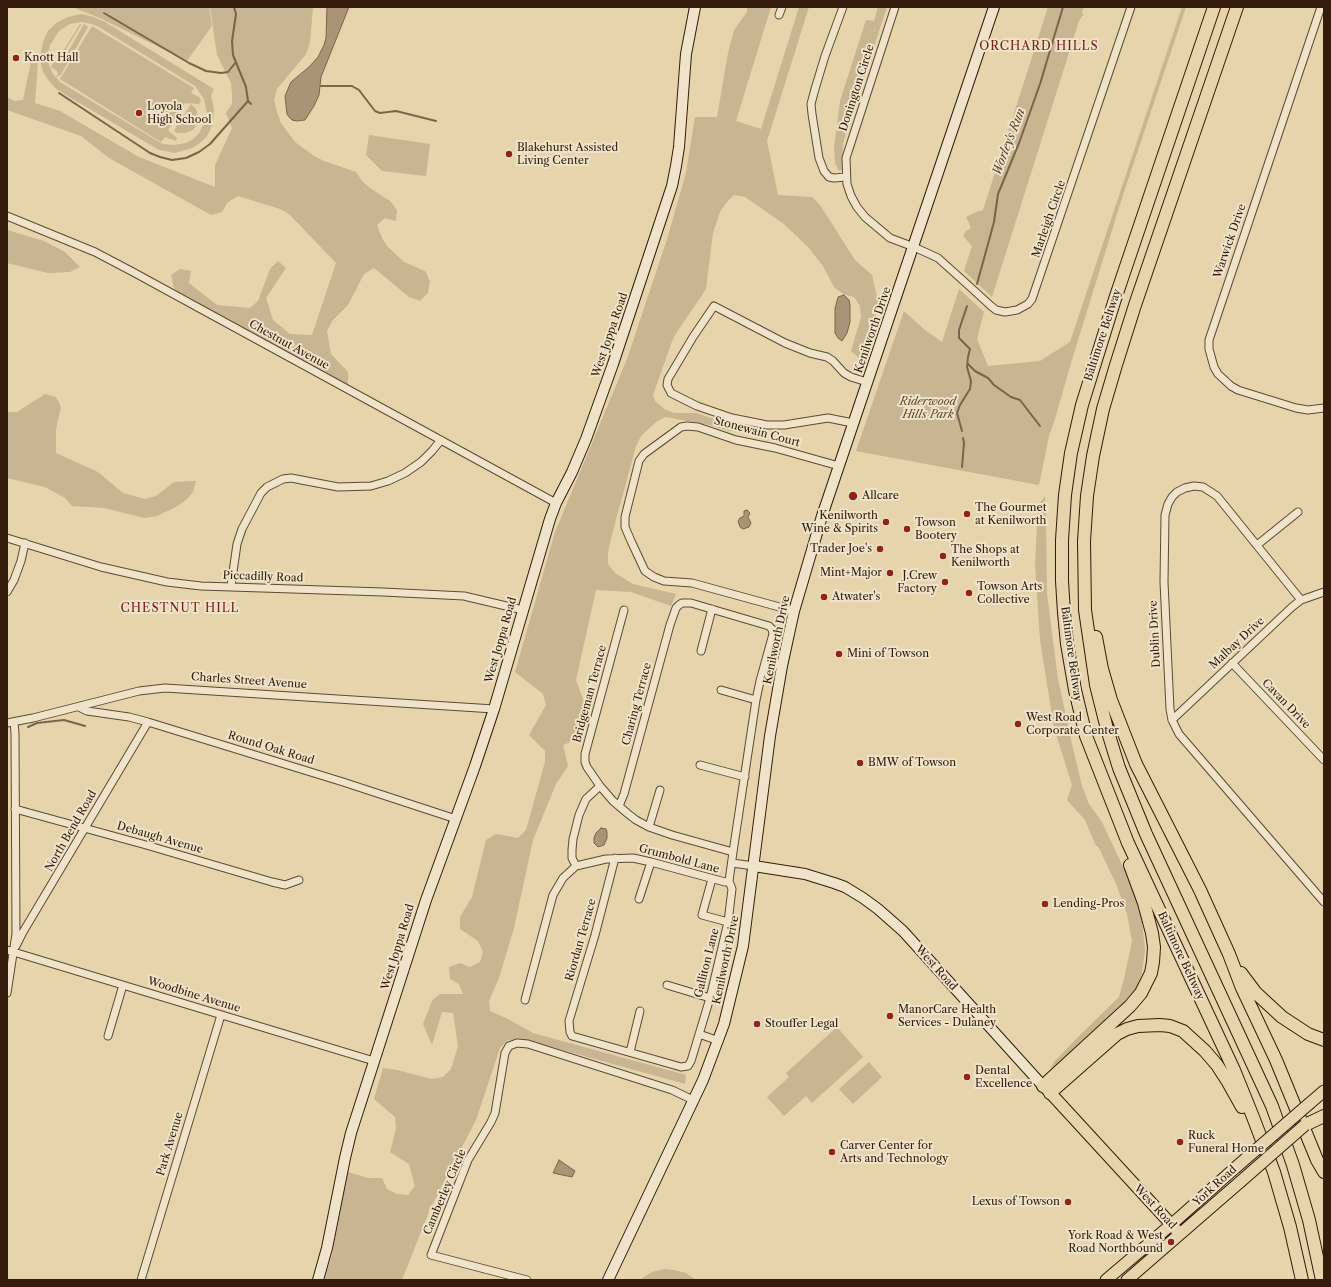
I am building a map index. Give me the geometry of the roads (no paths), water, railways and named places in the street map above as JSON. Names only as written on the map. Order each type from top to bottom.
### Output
[{"type":"highway","points":[[1177,116],[1178,97],[1206,7]]},
{"type":"highway","name":"Baltimore Beltway","points":[[1214,7],[1096,356],[1082,404],[1071,453],[1064,518],[1062,581],[1067,644],[1075,690],[1086,736],[1128,843],[1234,1070],[1274,1172],[1290,1227],[1302,1280]]},
{"type":"highway","name":"Baltimore Beltway","points":[[1237,7],[1113,372],[1103,409],[1093,456],[1087,496],[1084,540],[1085,610],[1096,685],[1119,768],[1146,834],[1272,1106],[1293,1165],[1322,1280]]},
{"type":"highway","points":[[1084,540],[1091,610],[1102,669],[1111,700],[1136,764],[1200,890],[1229,954],[1242,988],[1276,1060],[1314,1154],[1324,1172]]},
{"type":"highway","points":[[1047,1089],[1130,1006],[1147,984],[1153,962],[1154,947],[1152,933],[1144,902],[1109,812],[1086,736]]},
{"type":"highway","points":[[1229,954],[1245,978],[1268,1005],[1295,1027],[1324,1040]]},
{"type":"highway","points":[[1047,1089],[1117,1034],[1138,1026],[1170,1026],[1182,1031],[1192,1039],[1217,1064],[1238,1100],[1274,1172]]},
{"type":"highway","points":[[1290,1227],[1298,1280]]},
{"type":"main road","name":"West Road","points":[[1047,1089],[1180,1234]]},
{"type":"main road","name":"York Road","points":[[1106,1280],[1324,1091]]},
{"type":"main road","name":"York Road","points":[[1127,1280],[1240,1182],[1315,1120],[1324,1108]]},
{"type":"street","name":"West Joppa Road","points":[[318,1280],[327,1248],[345,1158],[356,1115],[426,900],[475,766],[494,709],[556,503],[572,472],[586,439],[616,357],[672,186],[679,147],[686,54],[695,7]]},
{"type":"street","points":[[780,15],[782,7]]},
{"type":"street","points":[[843,7],[825,56],[815,89],[812,114],[818,151],[824,171],[829,177],[846,177]]},
{"type":"street","name":"Donington Circle","points":[[895,7],[846,158],[846,177],[851,196],[857,208],[865,217],[890,238],[914,247]]},
{"type":"street","name":"Kenilworth Drive","points":[[608,1280],[703,1080],[719,1041],[743,946],[770,736],[782,666],[794,611],[812,549],[853,423],[914,247],[994,7]]},
{"type":"street","name":"Marleigh Circle","points":[[914,247],[938,258],[996,310],[1010,312],[1028,304],[1032,299],[1042,272],[1131,7]]},
{"type":"street","name":"Warwick Drive","points":[[1321,7],[1211,332],[1209,344],[1211,358],[1218,374],[1231,386],[1238,390],[1296,408],[1308,410],[1324,408]]},
{"type":"street","name":"Chestnut Avenue","points":[[7,216],[95,252],[556,503]]},
{"type":"street","points":[[853,423],[828,418],[784,426],[767,425],[732,418],[697,406],[671,393],[667,385],[668,379],[693,337],[714,306],[785,343],[810,353],[827,357],[844,373],[867,382]]},
{"type":"street","name":"Stonewain Court","points":[[794,611],[692,583],[664,581],[645,571],[625,526],[625,517],[639,461],[644,454],[681,427],[698,427],[736,440],[776,448],[839,466]]},
{"type":"street","points":[[230,586],[237,544],[242,529],[261,494],[267,487],[283,479],[291,478],[338,487],[370,486],[388,481],[405,473],[421,462],[440,440]]},
{"type":"street","name":"Dublin Drive","points":[[1301,600],[1217,496],[1203,487],[1194,486],[1185,488],[1177,492],[1172,497],[1168,504],[1165,522],[1164,582],[1170,710],[1172,720],[1179,734],[1324,902]]},
{"type":"street","points":[[1257,546],[1298,512]]},
{"type":"street","name":"Piccadilly Road","points":[[7,538],[60,555],[139,576],[201,586],[464,596],[523,610]]},
{"type":"street","points":[[7,592],[14,580],[21,561],[25,543]]},
{"type":"street","name":"Malbay Drive","points":[[1172,720],[1283,615],[1301,600],[1324,592]]},
{"type":"street","name":"Charing Terrace","points":[[619,806],[624,794],[670,625],[676,608],[682,603],[687,602],[712,609]]},
{"type":"street","points":[[701,650],[712,609]]},
{"type":"street","name":"Galliton Lane","points":[[630,1052],[681,1067],[688,1066],[691,1061],[710,998],[728,922],[732,889],[729,881],[756,700],[773,634],[772,629],[769,626],[712,609]]},
{"type":"street","name":"Bridgeman Terrace","points":[[624,610],[585,754],[585,762],[587,767],[600,786],[619,806],[636,820],[649,827],[672,835],[733,852]]},
{"type":"street","points":[[765,662],[782,666]]},
{"type":"street","name":"Cavan Drive","points":[[1232,663],[1324,760]]},
{"type":"street","name":"Charles Street Avenue","points":[[10,722],[155,688],[175,688],[494,709]]},
{"type":"street","points":[[721,690],[756,700]]},
{"type":"street","name":"Round Oak Road","points":[[79,707],[87,711],[105,712],[148,722],[343,782],[456,819]]},
{"type":"street","points":[[7,993],[10,951],[16,934],[16,733],[10,722]]},
{"type":"street","name":"North Bend Road","points":[[10,951],[23,932],[148,722]]},
{"type":"street","points":[[700,765],[745,777]]},
{"type":"street","points":[[525,1000],[553,895],[563,878],[576,866],[572,858],[572,850],[579,814],[586,799],[600,786]]},
{"type":"street","points":[[649,827],[660,790]]},
{"type":"street","name":"Debaugh Avenue","points":[[15,809],[272,882],[285,885],[299,880]]},
{"type":"street","points":[[7,844],[15,845]]},
{"type":"street","name":"Riordan Terrace","points":[[615,858],[595,935],[569,1021],[569,1027],[572,1036],[630,1052]]},
{"type":"street","name":"Grumbold Lane","points":[[576,866],[599,860],[632,858],[712,879],[725,882],[729,881]]},
{"type":"street","points":[[640,899],[651,862]]},
{"type":"street","points":[[732,863],[754,866]]},
{"type":"street","name":"West Road","points":[[754,866],[804,874],[834,882],[857,894],[878,909],[903,931],[1047,1089]]},
{"type":"street","points":[[712,879],[702,915],[728,922]]},
{"type":"street","name":"Woodbine Avenue","points":[[10,951],[374,1061]]},
{"type":"street","points":[[108,1036],[123,985]]},
{"type":"street","points":[[667,985],[710,998]]},
{"type":"street","points":[[630,1052],[640,1011]]},
{"type":"street","name":"Park Avenue","points":[[141,1280],[221,1015]]},
{"type":"street","points":[[699,1034],[719,1041]]},
{"type":"street","name":"Camberley Circle","points":[[527,1280],[431,1255],[468,1160],[495,1113],[505,1053],[508,1046],[517,1043],[528,1044],[672,1090],[693,1100]]},
{"type":"waterway","points":[[234,7],[236,14],[232,41],[233,55],[246,87],[248,101],[251,104]]},
{"type":"waterway","name":"Worley's Run","points":[[977,284],[994,222],[998,194],[1019,143],[1040,84],[1063,7]]},
{"type":"waterway","points":[[104,13],[189,63],[206,71],[221,73],[228,72],[236,62]]},
{"type":"waterway","points":[[321,86],[352,86],[359,90],[375,111],[380,113],[396,111],[436,121]]},
{"type":"waterway","points":[[59,93],[150,153],[172,160],[186,158],[199,152],[210,144],[248,101]]},
{"type":"waterway","name":"Worley's Run","points":[[962,431],[957,413],[970,389],[971,381],[967,367],[970,349],[959,338],[959,330],[967,306]]},
{"type":"waterway","name":"Worley's Run","points":[[968,364],[975,371],[988,378],[994,385],[1011,397],[1020,400],[1040,426]]},
{"type":"waterway","points":[[962,467],[963,438]]},
{"type":"waterway","points":[[28,727],[37,723],[64,720],[85,726]]},
{"type":"place","name":"Knott Hall","points":[[16,58]]},
{"type":"place","name":"Loyola High School","points":[[139,113]]},
{"type":"place","name":"Blakehurst Assisted Living Center","points":[[509,154]]},
{"type":"place","name":"Allcare","points":[[853,496]]},
{"type":"place","name":"The Gourmet at Kenilworth","points":[[967,514]]},
{"type":"place","name":"Kenilworth Wine & Spirits","points":[[886,522]]},
{"type":"place","name":"Towson Bootery","points":[[907,529]]},
{"type":"place","name":"Trader Joe's","points":[[880,549]]},
{"type":"place","name":"The Shops at Kenilworth","points":[[943,556]]},
{"type":"place","name":"Mint+Major","points":[[890,573]]},
{"type":"place","name":"J.Crew Factory","points":[[945,582]]},
{"type":"place","name":"Towson Arts Collective","points":[[969,593]]},
{"type":"place","name":"Atwater's","points":[[824,597]]},
{"type":"place","name":"Mini of Towson","points":[[839,654]]},
{"type":"place","name":"West Road Corporate Center","points":[[1018,724]]},
{"type":"place","name":"BMW of Towson","points":[[860,763]]},
{"type":"place","name":"Lending-Pros","points":[[1045,904]]},
{"type":"place","name":"ManorCare Health Services - Dulaney","points":[[890,1016]]},
{"type":"place","name":"Stouffer Legal","points":[[757,1024]]},
{"type":"place","name":"Dental Excellence","points":[[967,1077]]},
{"type":"place","name":"Ruck Funeral Home","points":[[1180,1142]]},
{"type":"place","name":"Carver Center for Arts and Technology","points":[[832,1152]]},
{"type":"place","name":"Lexus of Towson","points":[[1068,1202]]},
{"type":"place","name":"York Road & West Road Northbound","points":[[1171,1242]]},
{"type":"district","name":"ORCHARD HILLS","points":[[1039,47]]},
{"type":"district","name":"CHESTNUT HILL","points":[[180,609]]},
{"type":"park label","name":"Riderwood Hills Park","points":[[928,408]]}]
